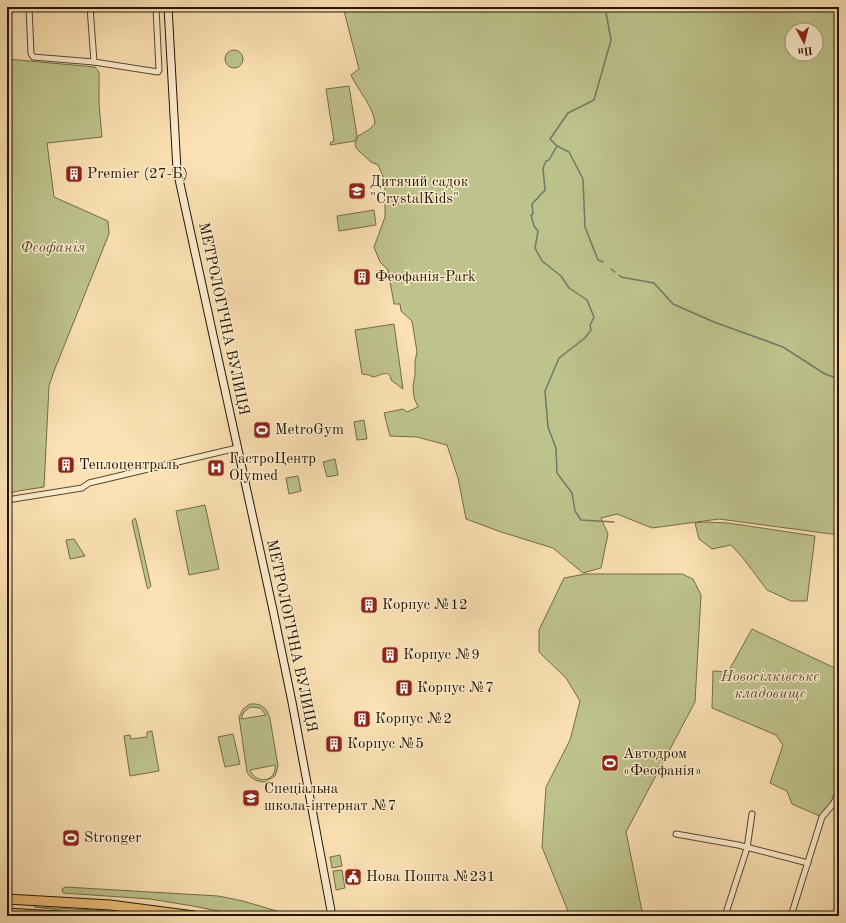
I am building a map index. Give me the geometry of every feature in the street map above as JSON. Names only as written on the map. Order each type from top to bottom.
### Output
[{"type":"highway","points":[[7,898],[118,906],[194,916]]},
{"type":"highway","points":[[7,913],[57,916]]},
{"type":"street","points":[[29,7],[31,53],[34,57],[94,62],[158,72],[156,7]]},
{"type":"street","points":[[90,7],[94,62]]},
{"type":"street","name":"МЕТРОЛОГІЧНА ВУЛИЦЯ","points":[[168,7],[178,170],[291,696],[332,916]]},
{"type":"street","points":[[7,500],[82,488],[89,483],[237,448]]},
{"type":"street","points":[[791,916],[822,817],[836,804],[839,790]]},
{"type":"street","points":[[725,916],[747,848],[752,814]]},
{"type":"street","points":[[676,834],[738,845],[808,863]]},
{"type":"green space","points":[[343,7],[839,7],[839,535],[719,519],[652,528],[617,514],[601,518],[608,534],[601,568],[583,573],[553,548],[501,532],[466,519],[458,478],[447,445],[417,437],[390,436],[384,413],[403,409],[407,412],[418,407],[414,398],[413,386],[417,352],[412,321],[401,311],[400,304],[394,304],[388,270],[380,262],[374,247],[385,217],[385,184],[378,165],[371,162],[356,148],[355,144],[358,136],[370,129],[375,123],[374,116],[368,104],[351,75],[359,69]]},
{"type":"green space","points":[[234,50],[240,53],[243,59],[240,65],[234,68],[228,65],[225,59],[228,53]]},
{"type":"green space","name":"Феофанія","points":[[7,59],[95,67],[99,72],[99,104],[102,137],[47,143],[54,197],[108,221],[109,234],[49,386],[44,487],[7,494]]},
{"type":"green space","points":[[349,86],[357,136],[355,141],[330,145],[331,142],[334,141],[326,89]]},
{"type":"green space","points":[[374,210],[376,225],[339,231],[337,216]]},
{"type":"green space","points":[[394,324],[403,389],[391,380],[389,374],[373,377],[362,374],[355,330]]},
{"type":"green space","points":[[364,420],[367,439],[357,440],[354,422]]},
{"type":"green space","points":[[335,459],[338,475],[327,477],[323,462]]},
{"type":"green space","points":[[298,476],[301,491],[289,494],[286,478]]},
{"type":"green space","points":[[205,505],[219,569],[189,575],[176,511]]},
{"type":"green space","points":[[135,518],[151,586],[148,589],[132,521]]},
{"type":"green space","points":[[695,523],[728,523],[815,536],[807,601],[791,601],[767,590],[743,558],[731,545],[712,549],[699,539]]},
{"type":"green space","points":[[74,539],[85,556],[70,559],[66,540]]},
{"type":"green space","name":"Автодром «Феофанія»","points":[[585,574],[682,574],[693,579],[701,595],[695,702],[626,832],[643,916],[570,916],[542,847],[546,787],[570,740],[580,701],[566,678],[539,652],[539,630],[564,578]]},
{"type":"green space","name":"Новосілківське кладовище","points":[[752,629],[839,670],[839,675],[835,684],[839,687],[839,790],[834,803],[822,817],[792,804],[787,791],[770,783],[783,745],[776,735],[712,708],[713,671],[728,672]]},
{"type":"green space","points":[[250,704],[261,705],[266,709],[270,719],[278,766],[275,776],[265,782],[254,780],[247,772],[239,717],[243,709]],"holes":[[[250,707],[260,708],[266,715],[241,719],[244,712]],[[275,765],[273,775],[266,780],[257,778],[250,770]]]},
{"type":"green space","points":[[152,731],[159,771],[130,776],[124,736],[130,735],[131,739],[147,737],[147,732]]},
{"type":"green space","points":[[233,734],[240,764],[225,767],[218,737]]},
{"type":"green space","points":[[340,855],[342,866],[332,868],[330,857]]},
{"type":"green space","points":[[342,870],[345,888],[336,890],[333,871]]},
{"type":"green space","points":[[65,887],[218,896],[243,901],[280,912],[283,916],[243,916],[150,899],[63,893],[62,889]]},
{"type":"green space","points":[[34,907],[94,910],[153,916],[108,916]]},
{"type":"waterway","points":[[605,7],[611,40],[594,100],[568,113],[550,139],[557,146],[549,160],[546,161],[543,168],[545,190],[532,204],[533,214],[531,215],[534,226],[538,231],[535,248],[542,261],[561,276],[569,288],[587,300],[594,317],[590,325],[591,330],[585,338],[559,358],[545,391],[548,427],[556,448],[557,473],[572,493],[575,511],[581,520],[614,522]]},
{"type":"waterway","points":[[557,146],[569,152],[583,179],[585,227],[598,260],[603,262]]},
{"type":"waterway","points":[[611,269],[615,272]]},
{"type":"waterway","points":[[619,275],[621,277],[654,283],[673,304],[714,322],[783,347],[825,374],[839,379]]},
{"type":"place","name":"Premier (27-Б)","points":[[74,174]]},
{"type":"place","name":"Дитячий садок \"CrystalKids\"","points":[[357,191]]},
{"type":"place","name":"Феофанія-Park","points":[[362,277]]},
{"type":"place","name":"MetroGym","points":[[262,430]]},
{"type":"place","name":"Теплоцентраль","points":[[66,465]]},
{"type":"place","name":"ГастроЦентр Olymed","points":[[216,468]]},
{"type":"place","name":"Корпус №12","points":[[369,605]]},
{"type":"place","name":"Корпус №9","points":[[390,655]]},
{"type":"place","name":"Корпус №7","points":[[404,688]]},
{"type":"place","name":"Корпус №2","points":[[362,719]]},
{"type":"place","name":"Корпус №5","points":[[334,744]]},
{"type":"place","name":"Автодром «Феофанія»","points":[[610,763]]},
{"type":"place","name":"Спеціальна школа-інтернат №7","points":[[251,798]]},
{"type":"place","name":"Stronger","points":[[71,838]]},
{"type":"place","name":"Нова Пошта №231","points":[[353,877]]}]
